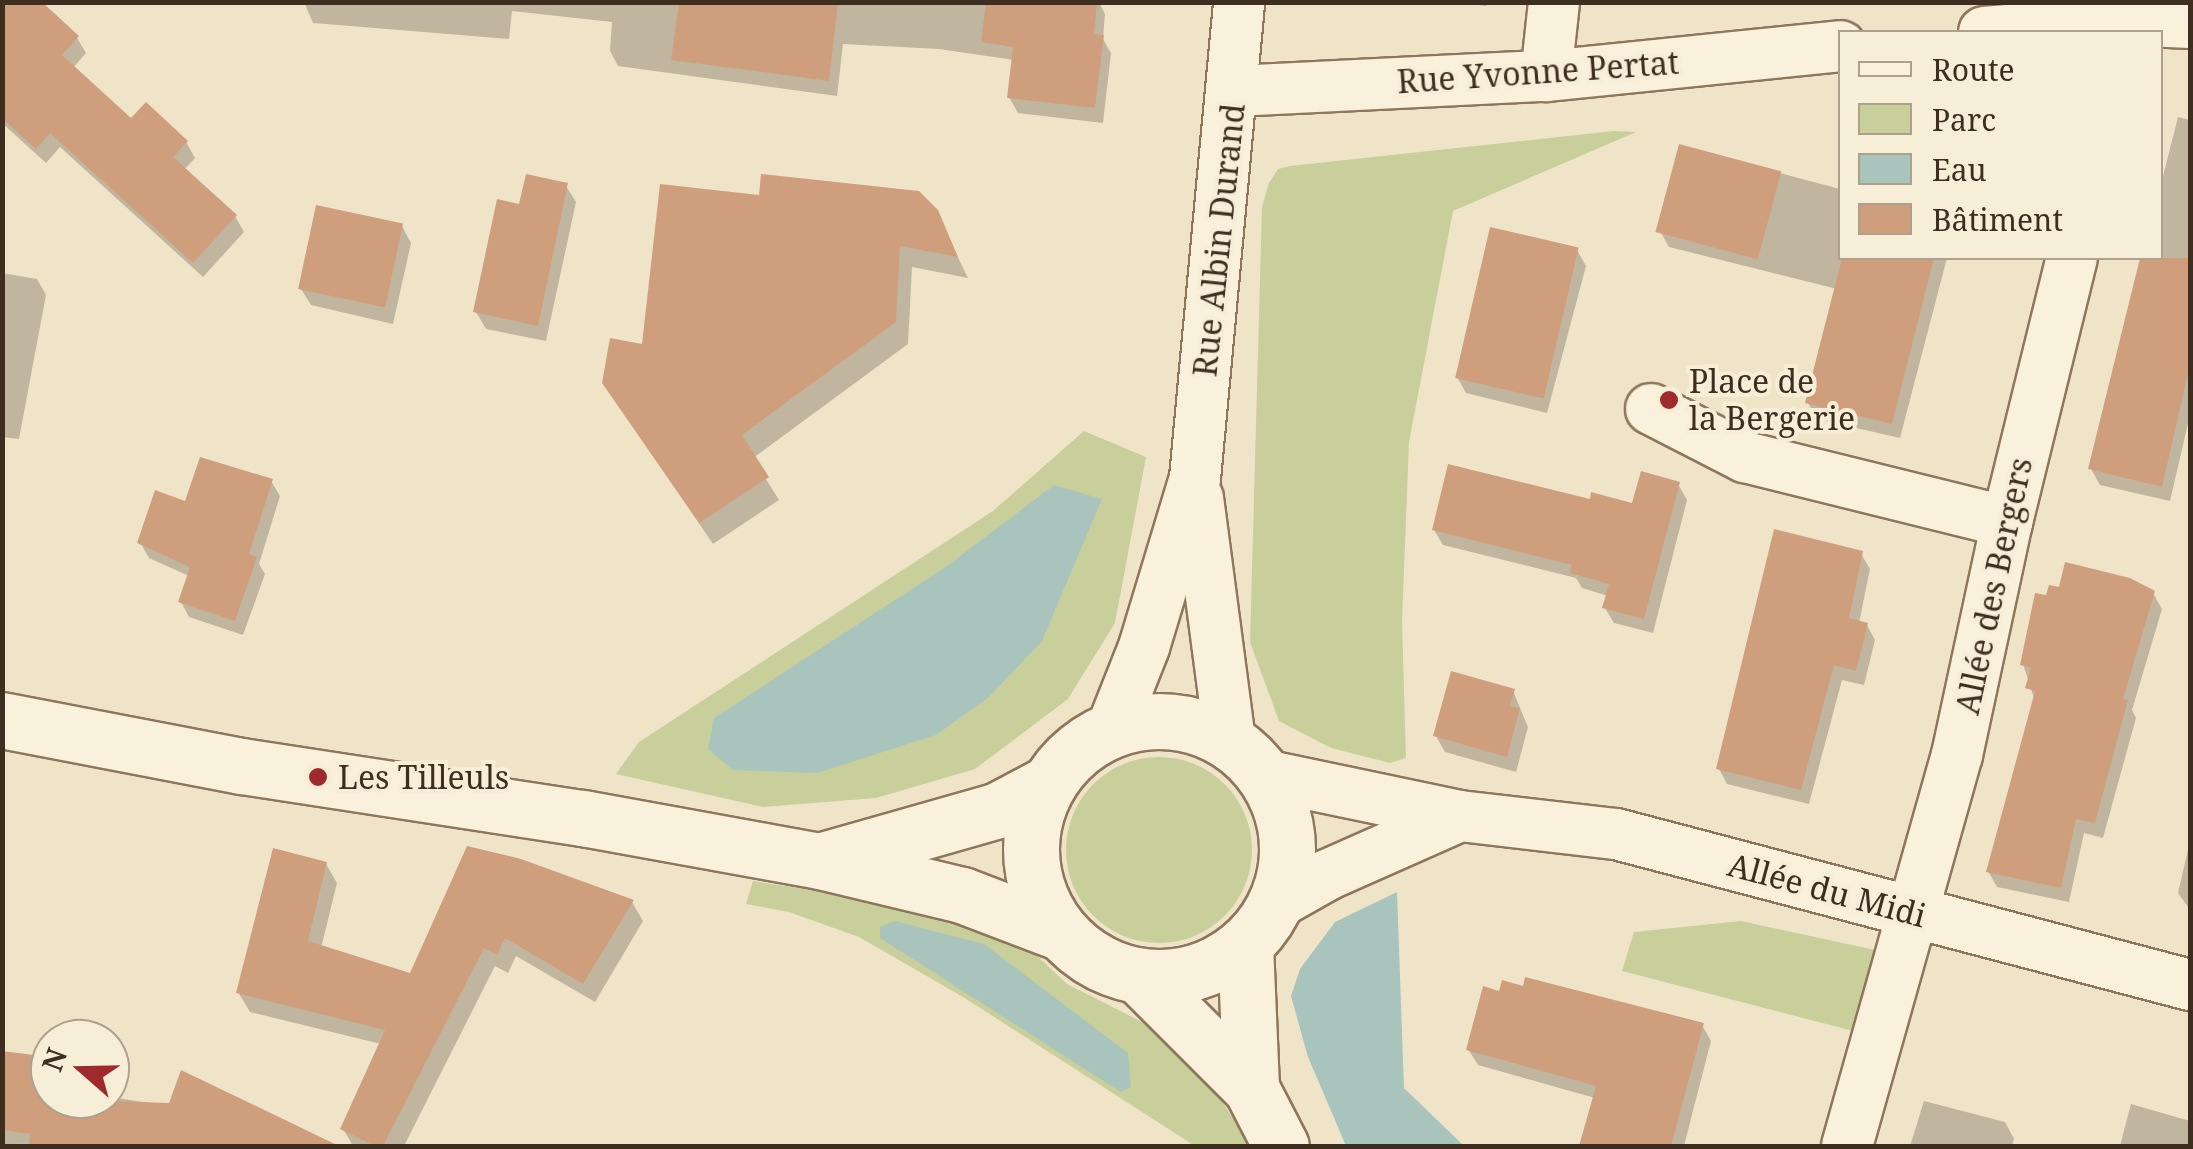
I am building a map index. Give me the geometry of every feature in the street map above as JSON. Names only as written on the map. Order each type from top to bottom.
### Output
[{"type":"main road","points":[[2,720],[242,766],[582,818],[820,861],[962,894],[1060,932]]},
{"type":"main road","points":[[1142,721],[1173,721],[1247,758],[1278,799],[1286,839],[1284,880],[1260,924],[1213,965],[1177,976],[1139,976],[1083,953],[1060,932],[1038,890],[1030,844],[1035,812],[1047,784],[1076,751],[1112,728],[1142,721]]},
{"type":"main road","points":[[820,861],[998,810],[1047,784]]},
{"type":"main road","points":[[1250,1088],[1260,924]]},
{"type":"main road","points":[[1139,976],[1250,1088],[1281,1146]]},
{"type":"street","name":"Rue Albin Durand","points":[[1112,728],[1139,661],[1196,478],[1234,91],[1239,2]]},
{"type":"street","points":[[1546,76],[1554,2]]},
{"type":"street","points":[[2004,30],[2126,18],[2190,23]]},
{"type":"street","name":"Rue Yvonne Pertat","points":[[1234,91],[1546,76],[1838,46]]},
{"type":"street","name":"Allée des Bergers","points":[[1847,1146],[1957,755],[2007,522],[2072,260]]},
{"type":"street","points":[[1651,409],[1746,457],[2007,522]]},
{"type":"street","name":"Rue Albin Durand","points":[[1196,478],[1247,758]]},
{"type":"street","name":"Allée du Midi","points":[[1247,758],[1460,816],[1616,834],[2190,984]]},
{"type":"street","points":[[1260,924],[1327,876],[1460,816]]},
{"type":"green space","points":[[1614,131],[1636,132],[1453,211],[1409,442],[1402,622],[1406,758],[1390,763],[1331,748],[1279,721],[1250,642],[1262,207],[1269,183],[1278,169],[1290,166]]},
{"type":"green space","points":[[1084,431],[1146,457],[1115,623],[1068,699],[975,769],[876,798],[763,807],[616,774],[639,742],[993,511]]},
{"type":"green space","points":[[1159,757],[1195,764],[1225,784],[1245,814],[1252,850],[1245,886],[1225,916],[1195,936],[1159,943],[1123,936],[1093,916],[1073,886],[1066,850],[1073,814],[1093,784],[1123,764]]},
{"type":"green space","points":[[753,881],[980,916],[1029,948],[1067,984],[1156,1029],[1203,1072],[1251,1146],[1195,1146],[963,997],[859,937],[789,912],[746,904]]},
{"type":"green space","points":[[1741,921],[1875,950],[1857,1032],[1622,971],[1634,932]]},
{"type":"water","points":[[1054,485],[1102,499],[1042,641],[989,697],[936,735],[817,773],[733,770],[708,749],[714,718],[947,566]]},
{"type":"water","points":[[1397,892],[1404,1088],[1464,1146],[1346,1146],[1308,1057],[1291,996],[1300,969],[1335,922]]},
{"type":"water","points":[[895,921],[984,944],[1128,1053],[1131,1087],[1121,1092],[880,938],[880,927]]},
{"type":"building","points":[[2,2],[42,2],[79,36],[62,55],[131,118],[146,102],[188,141],[173,157],[237,215],[193,263],[50,133],[36,149],[2,118]]},
{"type":"building","points":[[679,2],[838,2],[829,81],[671,60]]},
{"type":"building","points":[[986,2],[1097,2],[1094,34],[1104,35],[1095,108],[1007,98],[1013,47],[981,42]]},
{"type":"building","points":[[1679,144],[1781,171],[1758,259],[1655,232]]},
{"type":"building","points":[[526,174],[568,183],[538,326],[473,312],[497,199],[519,204]]},
{"type":"building","points":[[761,174],[919,191],[938,210],[958,257],[900,246],[896,322],[742,435],[769,477],[699,523],[602,383],[610,338],[642,344],[660,184],[759,195]]},
{"type":"building","points":[[316,205],[403,224],[385,308],[298,289]]},
{"type":"building","points":[[1490,227],[1579,247],[1544,398],[1455,378]]},
{"type":"building","points":[[2190,258],[2190,365],[2162,487],[2088,469],[2140,260]]},
{"type":"building","points":[[1841,260],[1933,260],[1892,424],[1805,403]]},
{"type":"building","points":[[200,457],[273,479],[249,554],[257,557],[235,621],[178,602],[190,567],[137,543],[155,490],[185,501]]},
{"type":"building","points":[[1448,464],[1590,499],[1591,492],[1632,503],[1641,471],[1680,482],[1644,619],[1602,608],[1609,584],[1570,573],[1572,565],[1432,530]]},
{"type":"building","points":[[1774,529],[1863,551],[1849,618],[1868,623],[1856,671],[1834,665],[1801,790],[1716,769]]},
{"type":"building","points":[[2065,562],[2130,578],[2155,591],[2123,699],[2128,700],[2095,823],[2076,819],[2061,888],[1986,872],[2035,691],[2025,688],[2031,668],[2020,665],[2035,593],[2046,595],[2049,585],[2059,587]]},
{"type":"building","points":[[1451,671],[1515,689],[1510,706],[1520,708],[1507,757],[1433,736]]},
{"type":"building","points":[[467,846],[521,859],[634,900],[583,984],[505,938],[497,955],[484,948],[383,1146],[375,1146],[340,1129],[385,1030],[236,993],[273,848],[327,862],[308,941],[410,973]]},
{"type":"building","points":[[1525,977],[1704,1023],[1671,1146],[1579,1146],[1596,1086],[1466,1050],[1483,986],[1499,991],[1502,980],[1523,986]]},
{"type":"building","points":[[2,1051],[30,1054],[30,1119],[130,1119],[130,1102],[169,1103],[181,1070],[339,1146],[29,1146],[30,1134],[2,1130]]},
{"type":"place","name":"Place de la Bergerie","points":[[1669,400]]},
{"type":"place","name":"Les Tilleuls","points":[[318,777]]}]
